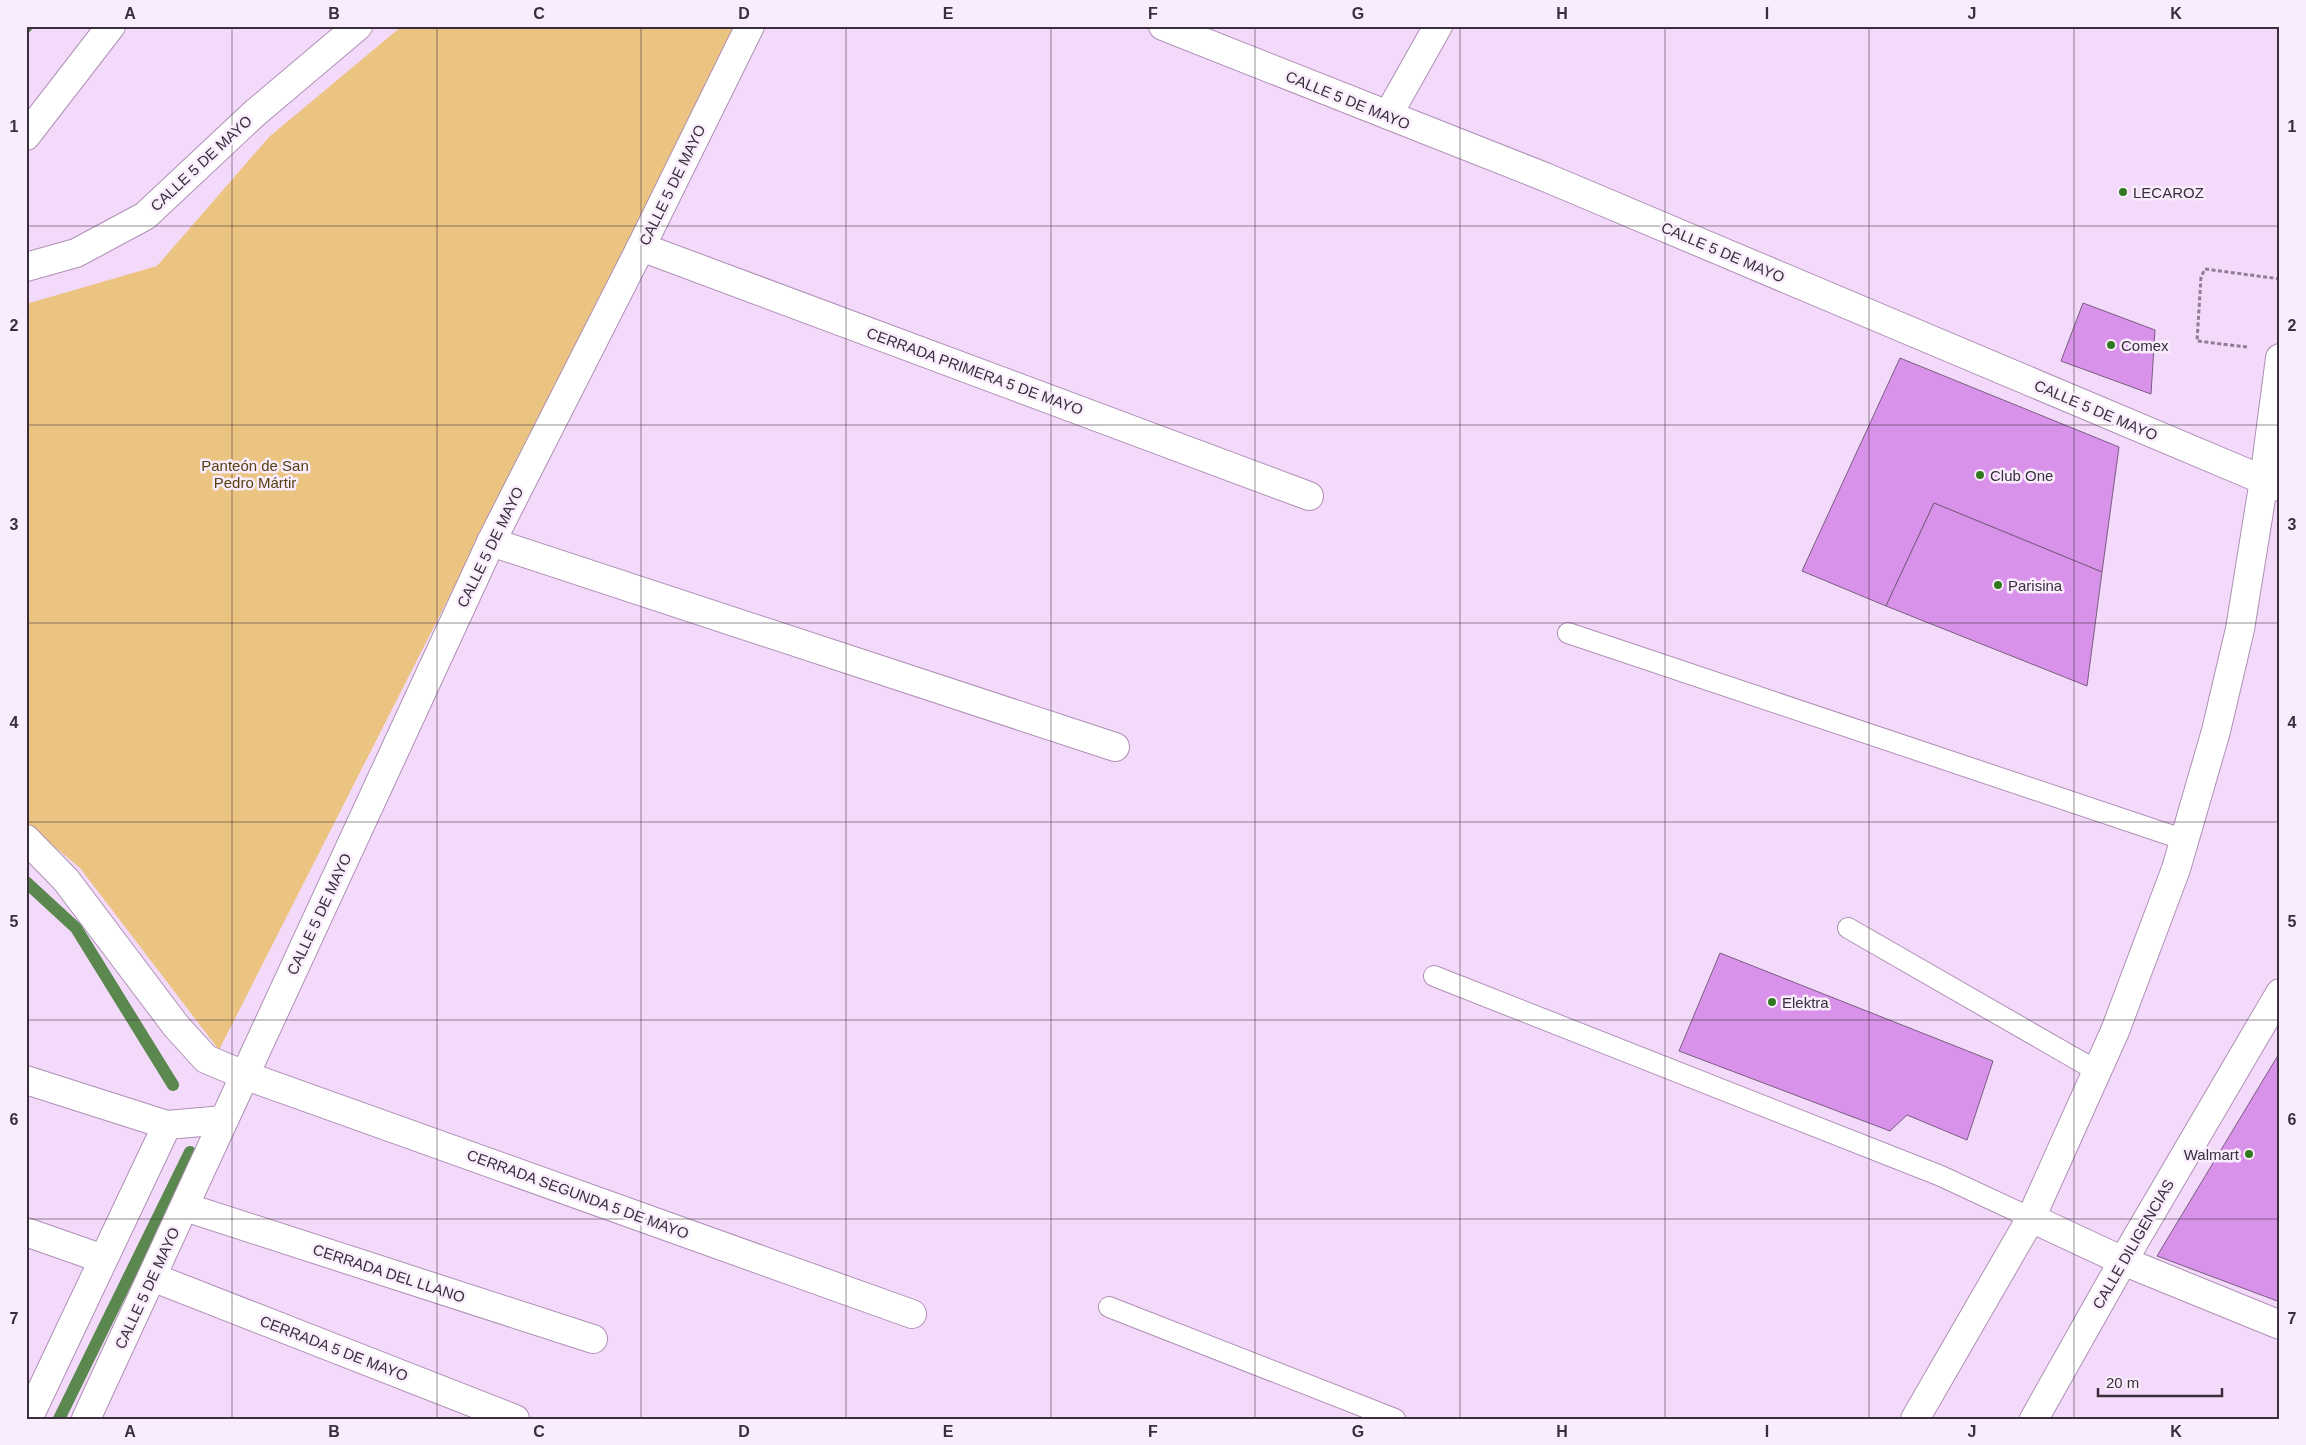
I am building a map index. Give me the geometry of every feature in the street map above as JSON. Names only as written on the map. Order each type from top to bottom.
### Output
[{"type":"street","points":[[26,136],[111,26]]},
{"type":"street","name":"CALLE 5 DE MAYO","points":[[26,267],[76,253],[144,216],[255,113],[358,26]]},
{"type":"street","name":"CALLE 5 DE MAYO","points":[[86,1419],[491,542],[641,247],[750,26]]},
{"type":"street","name":"CALLE 5 DE MAYO","points":[[1163,26],[1544,177],[2272,484]]},
{"type":"street","points":[[1388,116],[1438,26]]},
{"type":"street","name":"CERRADA PRIMERA 5 DE MAYO","points":[[641,247],[1309,496]]},
{"type":"street","points":[[1915,1419],[2031,1218],[2115,1031],[2185,840],[2216,731],[2272,484],[2280,358]]},
{"type":"street","points":[[491,542],[1115,747]]},
{"type":"street","points":[[26,839],[66,880],[176,1026],[206,1059],[244,1075]]},
{"type":"street","name":"CALLE DILIGENCIAS","points":[[2034,1419],[2122,1261],[2280,993]]},
{"type":"street","name":"CERRADA SEGUNDA 5 DE MAYO","points":[[244,1075],[912,1314]]},
{"type":"street","points":[[26,1080],[167,1125],[224,1120]]},
{"type":"street","points":[[28,1419],[167,1125]]},
{"type":"street","name":"CERRADA DEL LLANO","points":[[185,1207],[593,1339]]},
{"type":"street","points":[[2031,1218],[2122,1261],[2280,1325]]},
{"type":"street","points":[[26,1232],[103,1259]]},
{"type":"street","name":"CERRADA 5 DE MAYO","points":[[152,1277],[515,1419]]},
{"type":"lane","points":[[1568,633],[2185,840]]},
{"type":"lane","points":[[1848,928],[2097,1071]]},
{"type":"lane","points":[[1434,976],[1941,1176],[2031,1218]]},
{"type":"lane","points":[[1109,1307],[1395,1419]]},
{"type":"path","points":[[2252,347],[2197,341],[2201,277],[2204,269],[2280,279]]},
{"type":"green space","name":"Panteón de San Pedro Mártir","points":[[402,26],[739,26],[219,1050],[80,868],[26,823],[26,304],[157,266],[269,137]]},
{"type":"building","name":"Comex","points":[[2083,303],[2155,330],[2151,394],[2061,361]]},
{"type":"building","name":"Club One","points":[[1900,358],[2119,447],[2102,572],[1934,503],[1886,606],[1802,571]]},
{"type":"building","name":"Parisina","points":[[1934,503],[2102,572],[2087,686],[1886,606]]},
{"type":"building","name":"Elektra","points":[[1720,953],[1993,1061],[1967,1140],[1907,1115],[1890,1131],[1679,1051]]},
{"type":"building","name":"Walmart","points":[[2280,1052],[2280,1302],[2157,1256]]},
{"type":"waterway","points":[[26,882],[76,928],[173,1085]]},
{"type":"waterway","points":[[59,1419],[190,1152]]},
{"type":"place","name":"LECAROZ","points":[[2123,192]]},
{"type":"place","name":"Comex","points":[[2111,345]]},
{"type":"place","name":"Club One","points":[[1980,475]]},
{"type":"place","name":"Parisina","points":[[1998,585]]},
{"type":"place","name":"Elektra","points":[[1772,1002]]},
{"type":"place","name":"Walmart","points":[[2249,1154]]}]
